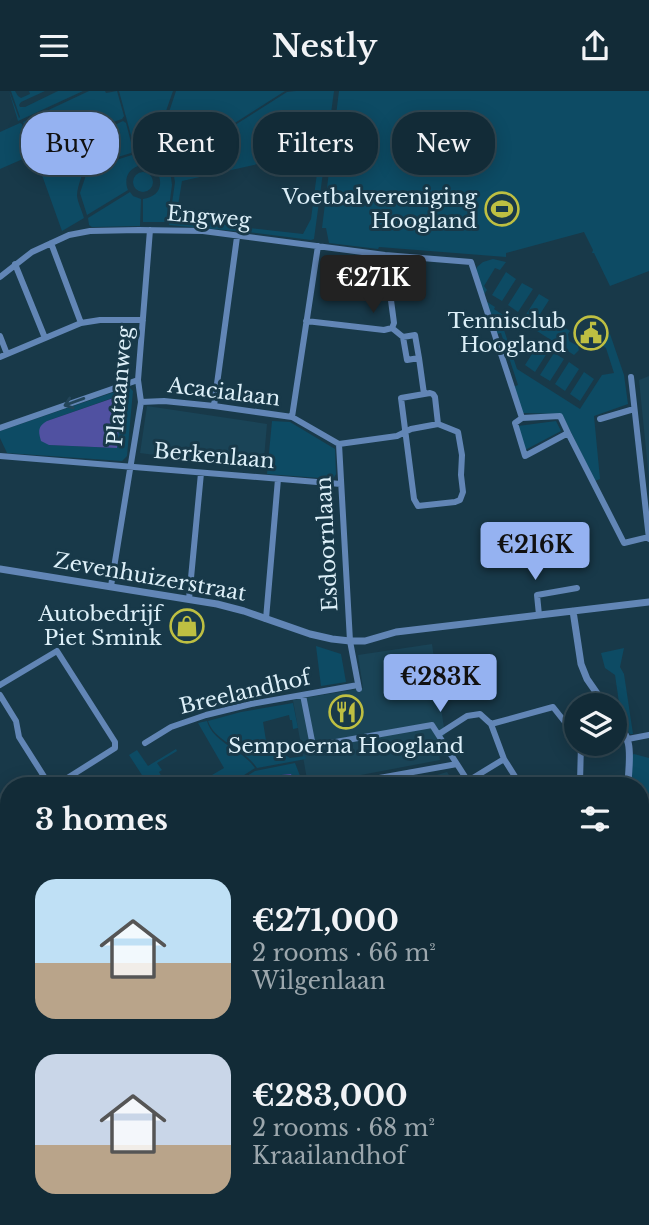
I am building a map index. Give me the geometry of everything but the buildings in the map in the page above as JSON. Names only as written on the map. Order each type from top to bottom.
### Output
[{"type":"street","name":"Plataanweg","points":[[111,586],[141,402],[138,380],[150,230]]},
{"type":"street","name":"Engweg","points":[[0,277],[32,252],[69,235],[90,231],[203,232],[385,255],[471,262],[522,418],[514,423],[525,456],[568,433]]},
{"type":"street","points":[[214,406],[237,237]]},
{"type":"street","points":[[51,243],[81,323]]},
{"type":"street","points":[[292,417],[318,246]]},
{"type":"street","points":[[385,255],[394,323],[392,328]]},
{"type":"street","points":[[15,264],[45,338]]},
{"type":"street","points":[[0,336],[4,356],[81,323],[143,320]]},
{"type":"street","points":[[306,321],[384,330],[392,328]]},
{"type":"street","points":[[392,328],[403,337],[407,360],[419,358]]},
{"type":"street","points":[[403,337],[415,335],[424,394]]},
{"type":"street","points":[[522,418],[560,416],[624,543],[649,539],[631,377]]},
{"type":"street","points":[[0,428],[138,380]]},
{"type":"street","points":[[339,444],[397,436],[405,432],[411,429],[438,424],[458,432],[463,492],[460,500],[455,502],[418,506],[414,499],[405,432],[401,398],[433,394],[438,424]]},
{"type":"street","name":"Acacialaan","points":[[141,402],[164,401],[292,417],[339,444]]},
{"type":"street","points":[[600,419],[634,409]]},
{"type":"street","name":"Esdoornlaan","points":[[339,444],[350,641],[358,687]]},
{"type":"street","points":[[0,447],[2,456]]},
{"type":"street","name":"Berkenlaan","points":[[2,456],[341,484]]},
{"type":"street","points":[[189,599],[201,473]]},
{"type":"street","points":[[266,619],[278,479]]},
{"type":"street","name":"Zevenhuizerstraat","points":[[0,569],[226,606],[310,634],[350,641],[365,641],[396,632],[649,602]]},
{"type":"street","points":[[539,615],[537,595],[577,588]]},
{"type":"street","points":[[573,611],[581,664],[597,693]]},
{"type":"street","points":[[0,685],[57,651],[115,742],[115,748],[70,777]]},
{"type":"street","name":"Breelandhof","points":[[145,743],[171,727],[206,715],[251,704],[358,687]]},
{"type":"street","points":[[0,695],[16,721],[19,737],[44,777]]},
{"type":"street","points":[[303,695],[311,749],[432,725],[465,777]]},
{"type":"street","points":[[491,724],[553,707],[564,721]]},
{"type":"street","points":[[439,734],[467,716],[480,715],[491,724],[504,759],[516,777]]},
{"type":"street","points":[[628,777],[628,739],[649,735]]},
{"type":"street","points":[[580,777],[581,756]]},
{"type":"street","points":[[479,777],[504,759]]},
{"type":"street","points":[[385,777],[457,764]]},
{"type":"shaded area","points":[[9,91],[19,118],[11,91],[15,91],[21,98],[30,94],[29,91],[45,91],[21,102],[20,107],[25,107],[58,91],[83,91],[38,112],[21,112],[21,120],[18,121]]},
{"type":"shaded area","points":[[89,91],[117,91],[124,116],[119,120],[119,112],[44,112]]},
{"type":"shaded area","points":[[119,91],[173,91],[166,112],[133,112],[133,143]]},
{"type":"shaded area","points":[[176,91],[285,91],[239,120],[239,112],[169,112]]},
{"type":"shaded area","points":[[334,91],[331,112],[255,112],[287,92]]},
{"type":"shaded area","name":"Voetbalvereniging Hoogland","points":[[339,91],[649,91],[649,271],[610,286],[584,232],[506,253],[506,257],[378,249],[329,243],[326,228],[322,228],[329,175],[378,175],[378,112],[336,112]]},
{"type":"shaded area","points":[[253,114],[253,165],[239,168],[239,122]]},
{"type":"shaded area","points":[[123,121],[126,123],[133,150],[119,157],[119,123]]},
{"type":"shaded area","points":[[21,124],[21,160],[0,169],[0,132]]},
{"type":"shaded area","points":[[133,156],[133,169],[127,176],[128,190],[87,215],[80,193],[86,175],[119,175],[119,159]]},
{"type":"shaded area","points":[[42,175],[82,175],[77,196],[84,218],[62,231]]},
{"type":"shaded area","points":[[136,175],[150,175],[152,186],[147,191],[139,191],[134,186]]},
{"type":"shaded area","points":[[158,175],[171,175],[172,185],[167,222],[143,222],[143,199],[158,191]]},
{"type":"shaded area","points":[[174,175],[209,175],[182,181],[176,218],[236,226],[236,231],[169,225]]},
{"type":"shaded area","points":[[317,175],[323,175],[314,239],[240,231],[240,227],[303,234],[311,219]]},
{"type":"shaded area","points":[[130,192],[141,199],[140,226],[89,225],[88,218]]},
{"type":"shaded area","points":[[493,259],[506,262],[500,270],[495,268],[484,286],[487,290],[483,296],[476,274],[477,267]]},
{"type":"shaded area","points":[[506,272],[516,279],[502,301],[492,295]]},
{"type":"shaded area","points":[[522,283],[533,289],[518,312],[508,305]]},
{"type":"shaded area","points":[[539,294],[549,300],[535,322],[525,316]]},
{"type":"shaded area","points":[[484,300],[503,315],[505,313],[512,318],[510,320],[513,323],[503,327],[517,369],[580,409],[602,375],[614,373],[606,348],[600,344],[610,334],[624,375],[628,404],[594,416],[600,479],[595,481],[562,414],[523,413],[513,387],[518,385],[501,333],[497,334]]},
{"type":"shaded area","points":[[549,317],[570,331],[569,341],[578,346],[579,350],[574,355],[537,331]]},
{"type":"shaded area","points":[[539,343],[549,350],[535,372],[525,365]]},
{"type":"shaded area","points":[[554,353],[564,359],[550,381],[540,375]]},
{"type":"shaded area","points":[[569,362],[579,369],[565,391],[555,384]]},
{"type":"shaded area","points":[[584,372],[594,379],[580,401],[570,394]]},
{"type":"shaded area","points":[[649,376],[649,479],[639,380]]},
{"type":"shaded area","points":[[129,387],[133,391],[127,456],[122,461],[7,453],[0,438],[0,431]],"holes":[[[121,395],[117,448],[49,445],[47,421]]]},
{"type":"shaded area","points":[[122,395],[117,448],[49,445],[41,441],[40,429],[47,421]]},
{"type":"shaded area","points":[[147,406],[267,424],[263,470],[140,453]]},
{"type":"shaded area","points":[[272,421],[290,422],[335,449],[336,474],[333,479],[267,474]]},
{"type":"shaded area","points":[[556,421],[561,431],[525,450],[518,426]]},
{"type":"shaded area","points":[[432,644],[445,735],[437,740],[440,760],[350,777],[307,777],[293,700],[363,688],[358,655]]},
{"type":"shaded area","points":[[316,646],[341,654],[346,682],[321,686]]},
{"type":"shaded area","points":[[624,648],[620,667],[627,693],[618,693],[615,675],[605,668],[601,653]]},
{"type":"shaded area","points":[[627,694],[633,734],[627,730]]},
{"type":"shaded area","points":[[293,703],[298,728],[293,729],[289,715],[263,722],[268,753],[283,751],[290,758],[305,756],[306,759],[257,768],[245,755],[216,734],[208,721],[241,712]]},
{"type":"shaded area","points":[[207,721],[210,729],[221,741],[255,768],[241,777],[212,777],[224,768],[198,723]]},
{"type":"shaded area","points":[[176,749],[177,751],[157,763],[162,770],[159,772],[162,777],[143,777],[129,755],[137,750],[148,766]]},
{"type":"shaded area","points":[[632,755],[649,758],[649,777],[632,777]]},
{"type":"shaded area","points":[[295,763],[300,777],[292,777],[290,774],[245,777],[255,771]]},
{"type":"shaded area","points":[[447,772],[450,777],[430,777]]},
{"type":"shaded area","points":[[291,774],[292,777],[261,777]]},
{"type":"place","name":"Voetbalvereniging Hoogland","points":[[502,209]]},
{"type":"place","name":"Tennisclub Hoogland","points":[[591,333]]},
{"type":"place","name":"Autobedrijf Piet Smink","points":[[187,626]]},
{"type":"place","name":"Sempoerna Hoogland","points":[[346,712]]}]
